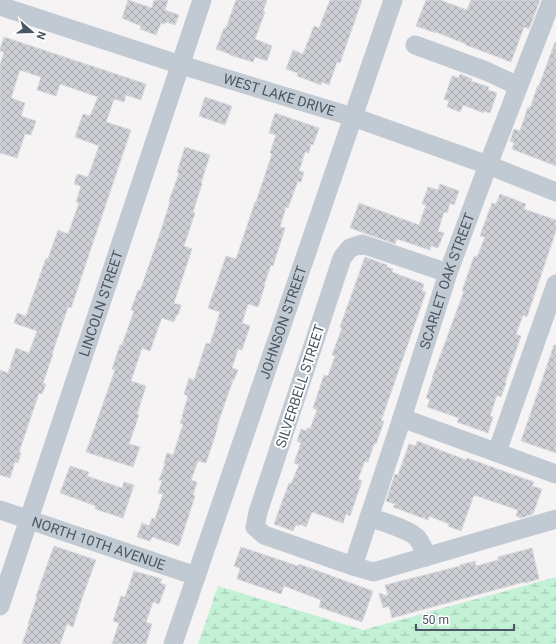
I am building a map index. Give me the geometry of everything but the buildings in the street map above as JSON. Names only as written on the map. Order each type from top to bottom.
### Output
[{"type":"street","name":"LINCOLN STREET","points":[[0,606],[202,0]]},
{"type":"street","name":"JOHNSON STREET","points":[[174,644],[393,0]]},
{"type":"street","name":"SCARLET OAK STREET","points":[[353,566],[448,273],[552,0]]},
{"type":"street","name":"WEST LAKE DRIVE","points":[[0,6],[181,65],[353,117],[488,165],[556,192]]},
{"type":"street","points":[[415,45],[518,86]]},
{"type":"street","name":"SILVERBELL STREET","points":[[353,566],[264,535],[255,527],[258,512],[342,258],[350,248],[362,244],[448,273]]},
{"type":"street","points":[[497,452],[556,284]]},
{"type":"street","points":[[402,418],[556,474]]},
{"type":"street","name":"NORTH 10TH AVENUE","points":[[0,510],[196,576]]},
{"type":"street","points":[[369,517],[413,534],[423,546],[426,557]]},
{"type":"street","points":[[353,566],[374,572],[556,520]]},
{"type":"green space","points":[[556,577],[556,644],[198,644],[218,586],[363,630]]}]
